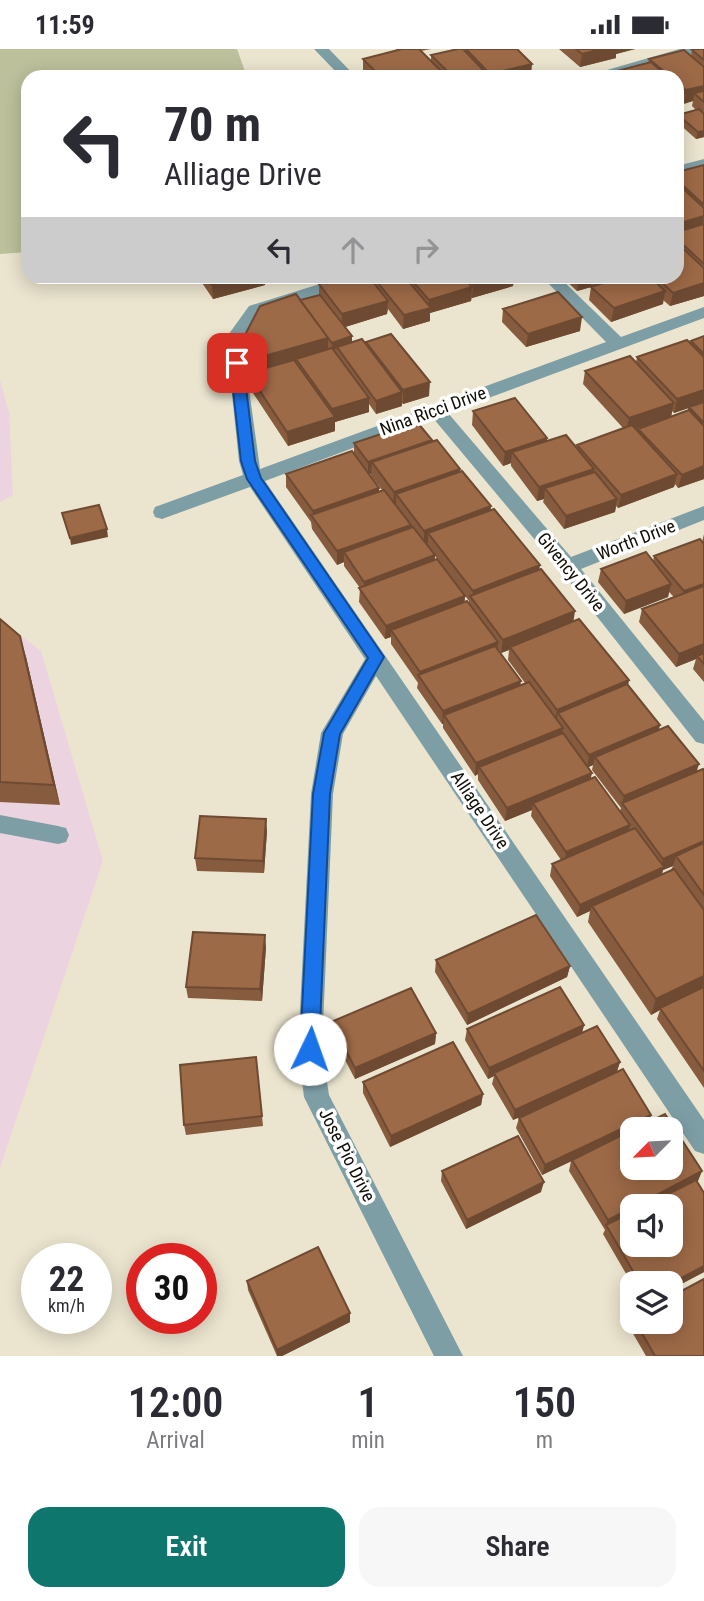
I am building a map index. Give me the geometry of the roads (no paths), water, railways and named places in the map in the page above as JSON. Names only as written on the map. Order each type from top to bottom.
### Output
[{"type":"street","points":[[321,49],[342,70]]},
{"type":"street","points":[[622,70],[695,49]]},
{"type":"street","points":[[684,169],[704,163]]},
{"type":"street","points":[[254,479],[248,461],[234,338],[256,310],[336,284]]},
{"type":"street","points":[[557,284],[618,344]]},
{"type":"street","name":"Nina Ricci Drive","points":[[162,512],[704,312]]},
{"type":"street","name":"Givency Drive","points":[[436,410],[568,566],[704,736]]},
{"type":"street","name":"Alliage Drive","points":[[254,479],[704,1142]]},
{"type":"street","name":"Worth Drive","points":[[568,566],[704,513]]},
{"type":"street","name":"Jose Pio Drive","points":[[377,657],[332,733],[321,794],[310,1049],[317,1097],[449,1356]]},
{"type":"street","points":[[0,824],[58,835]]}]
